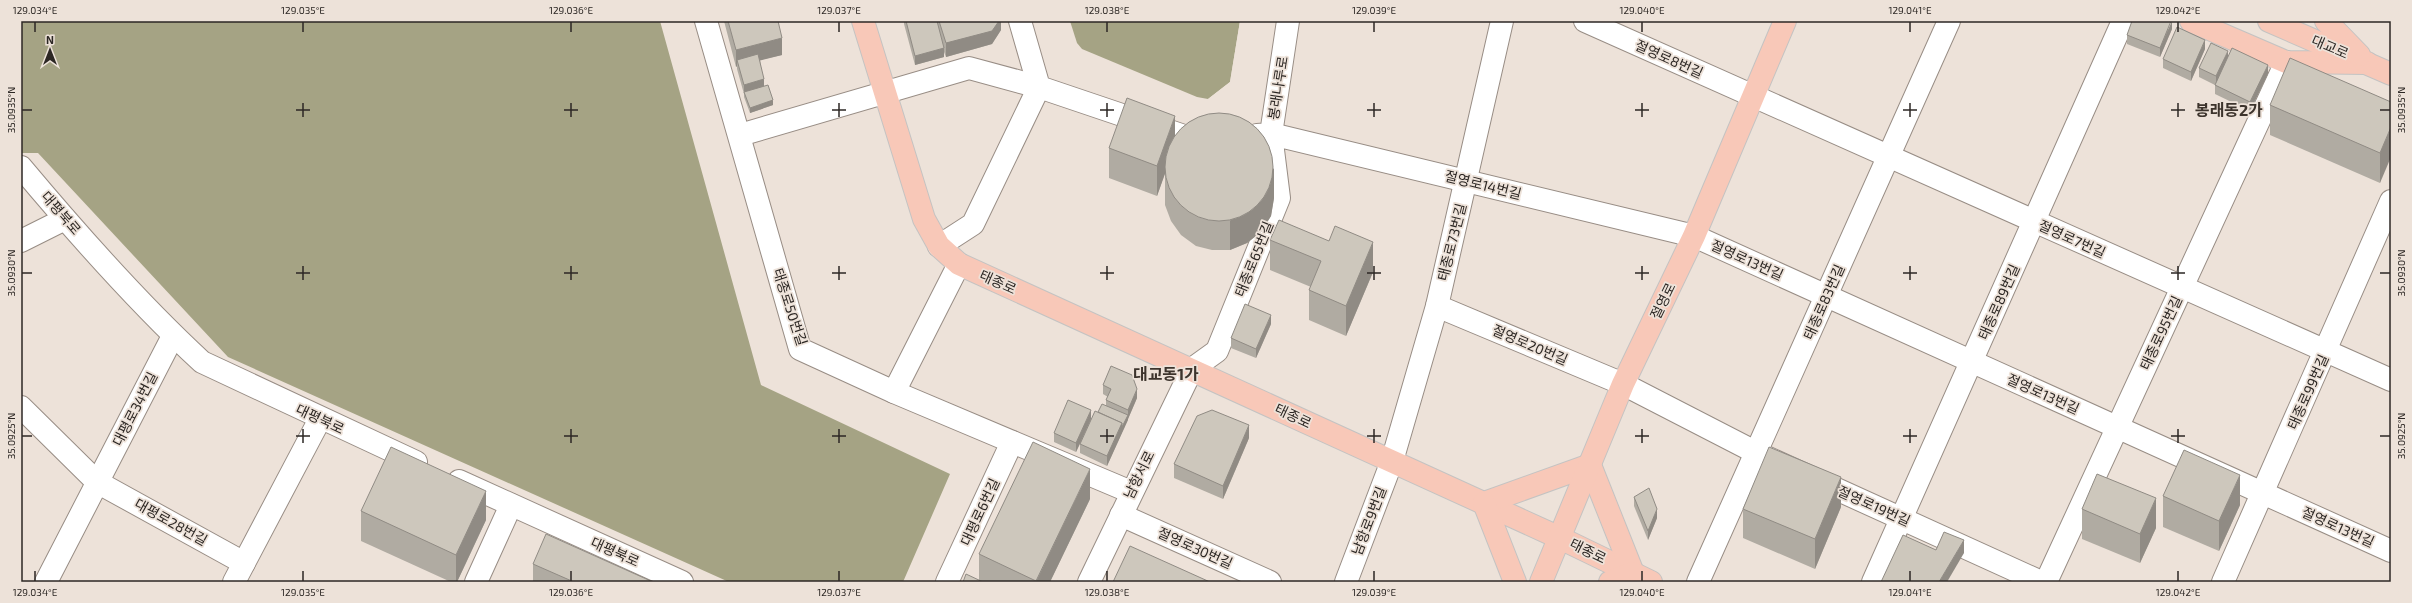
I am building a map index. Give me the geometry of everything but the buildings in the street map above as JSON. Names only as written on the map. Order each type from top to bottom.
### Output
[{"type":"main road","name":"태종로","points":[[863,21],[924,220],[939,246],[959,264],[1484,503],[1642,578]]},
{"type":"main road","name":"절영로","points":[[1541,582],[1623,384],[1694,236],[1785,21]]},
{"type":"main road","points":[[2191,21],[2286,62],[2367,63]]},
{"type":"main road","name":"대교로","points":[[2269,21],[2391,74]]},
{"type":"main road","points":[[2326,21],[2367,63]]},
{"type":"main road","points":[[1515,582],[1484,503],[1590,465],[1642,578],[1610,582]]},
{"type":"street","name":"태종로50번길","points":[[706,21],[740,135],[800,349],[894,392],[1131,492]]},
{"type":"street","points":[[939,246],[973,224],[1039,87],[1020,21]]},
{"type":"street","name":"봉래나루로","points":[[1039,87],[1196,140],[1271,134],[1288,21]]},
{"type":"street","name":"태종로73번길","points":[[1392,461],[1437,306],[1467,182],[1502,21]]},
{"type":"street","name":"절영로8번길","points":[[1585,21],[1753,97]]},
{"type":"street","name":"태종로83번길","points":[[1698,582],[1949,21]]},
{"type":"street","name":"태종로89번길","points":[[1873,582],[2123,21]]},
{"type":"street","name":"태종로95번길","points":[[2046,582],[2286,62]]},
{"type":"street","points":[[740,135],[969,68],[1039,87]]},
{"type":"street","name":"절영로7번길","points":[[1753,97],[2391,380]]},
{"type":"street","name":"절영로14번길","points":[[1271,134],[1694,236]]},
{"type":"street","name":"태종로65번길","points":[[1192,369],[1217,350],[1279,198],[1271,134]]},
{"type":"street","name":"대평북로","points":[[21,167],[65,220],[173,336],[202,362],[320,419],[682,582]]},
{"type":"street","name":"태종로99번길","points":[[2223,582],[2391,201]]},
{"type":"street","points":[[21,241],[65,220]]},
{"type":"street","name":"절영로13번길","points":[[1694,236],[2391,551]]},
{"type":"street","points":[[894,392],[959,264]]},
{"type":"street","name":"절영로20번길","points":[[1437,306],[1623,384]]},
{"type":"street","name":"대평로34번길","points":[[46,582],[173,336]]},
{"type":"street","name":"남항서로","points":[[1089,582],[1131,492],[1192,369]]},
{"type":"street","name":"절영로19번길","points":[[1623,384],[1756,452],[2041,582]]},
{"type":"street","points":[[21,407],[98,482]]},
{"type":"street","points":[[234,582],[320,419]]},
{"type":"street","name":"대평로6번길","points":[[947,582],[1012,442]]},
{"type":"street","name":"남항로9번길","points":[[1346,582],[1392,461]]},
{"type":"street","name":"대평로28번길","points":[[98,482],[244,563]]},
{"type":"street","points":[[476,582],[511,505]]},
{"type":"street","name":"절영로30번길","points":[[1120,515],[1270,582]]},
{"type":"shaded area","points":[[21,21],[660,21],[761,385],[950,474],[903,582],[729,582],[228,357],[38,153],[21,153]]},
{"type":"shaded area","points":[[1070,21],[1240,21],[1230,82],[1208,99],[1197,97],[1082,49],[1077,43]]},
{"type":"pier","points":[[1240,21],[1242,21],[1231,83],[1227,89],[1208,99],[1230,82]]},
{"type":"district","name":"봉래동2가","points":[[2229,110]]},
{"type":"district","name":"대교동1가","points":[[1166,374]]}]
